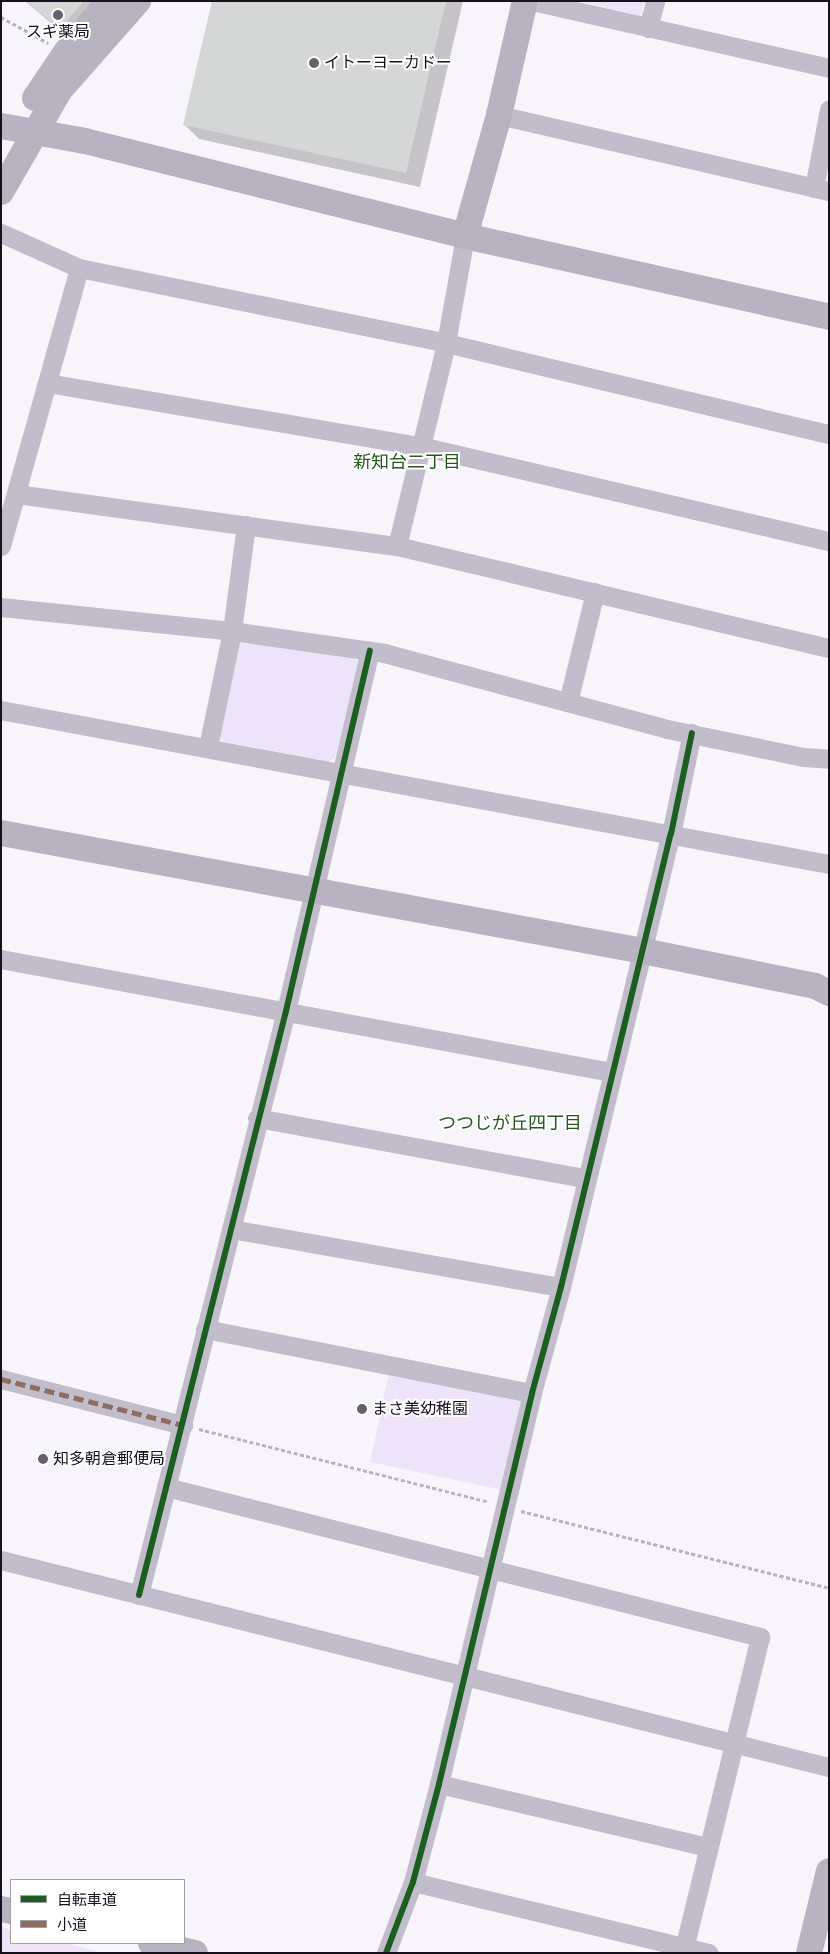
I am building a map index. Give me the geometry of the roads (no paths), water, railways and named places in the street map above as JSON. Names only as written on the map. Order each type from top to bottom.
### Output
[{"type":"street","points":[[1,155],[66,52],[110,1]]},
{"type":"street","points":[[1,192],[17,129],[59,91],[138,1]]},
{"type":"street","points":[[397,546],[446,343],[465,236],[500,115],[524,1]]},
{"type":"street","points":[[532,1],[829,68]]},
{"type":"street","points":[[648,28],[655,1]]},
{"type":"street","points":[[500,115],[821,189],[829,109]]},
{"type":"street","points":[[17,129],[86,141],[465,236],[829,317]]},
{"type":"street","points":[[1,233],[79,268],[446,343],[829,434]]},
{"type":"street","points":[[1,546],[79,268]]},
{"type":"street","points":[[47,382],[420,446],[829,540]]},
{"type":"street","points":[[16,494],[397,546],[829,648]]},
{"type":"street","points":[[208,747],[232,631],[246,525]]},
{"type":"street","points":[[568,702],[595,592]]},
{"type":"street","points":[[1,607],[232,631],[370,651],[692,733],[803,757],[829,759]]},
{"type":"street","points":[[139,1595],[183,1425],[257,1118],[286,1011],[370,651]]},
{"type":"street","points":[[1,710],[143,739],[208,747],[829,864]]},
{"type":"street","points":[[386,1953],[414,1882],[439,1784],[532,1393],[561,1287],[585,1178],[671,834],[692,733]]},
{"type":"street","points":[[1,833],[643,950],[815,986],[829,993]]},
{"type":"street","points":[[1,959],[255,1008],[286,1011],[611,1072]]},
{"type":"street","points":[[257,1118],[585,1178]]},
{"type":"street","points":[[231,1229],[561,1287]]},
{"type":"street","points":[[205,1329],[532,1393]]},
{"type":"street","points":[[1,1379],[183,1425]]},
{"type":"street","points":[[166,1487],[491,1567],[760,1637],[685,1945]]},
{"type":"street","points":[[1,1560],[829,1767]]},
{"type":"street","points":[[439,1784],[708,1847]]},
{"type":"street","points":[[809,1953],[829,1871]]},
{"type":"street","points":[[414,1882],[685,1945],[709,1953]]},
{"type":"street","points":[[155,1944],[195,1953]]},
{"type":"place","name":"スギ薬局","points":[[58,15]]},
{"type":"place","name":"イトーヨーカドー","points":[[314,63]]},
{"type":"place","name":"まさ美幼稚園","points":[[362,1409]]},
{"type":"place","name":"知多朝倉郵便局","points":[[43,1459]]},
{"type":"district","name":"新知台二丁目","points":[[407,462]]},
{"type":"district","name":"つつじが丘四丁目","points":[[510,1123]]}]
